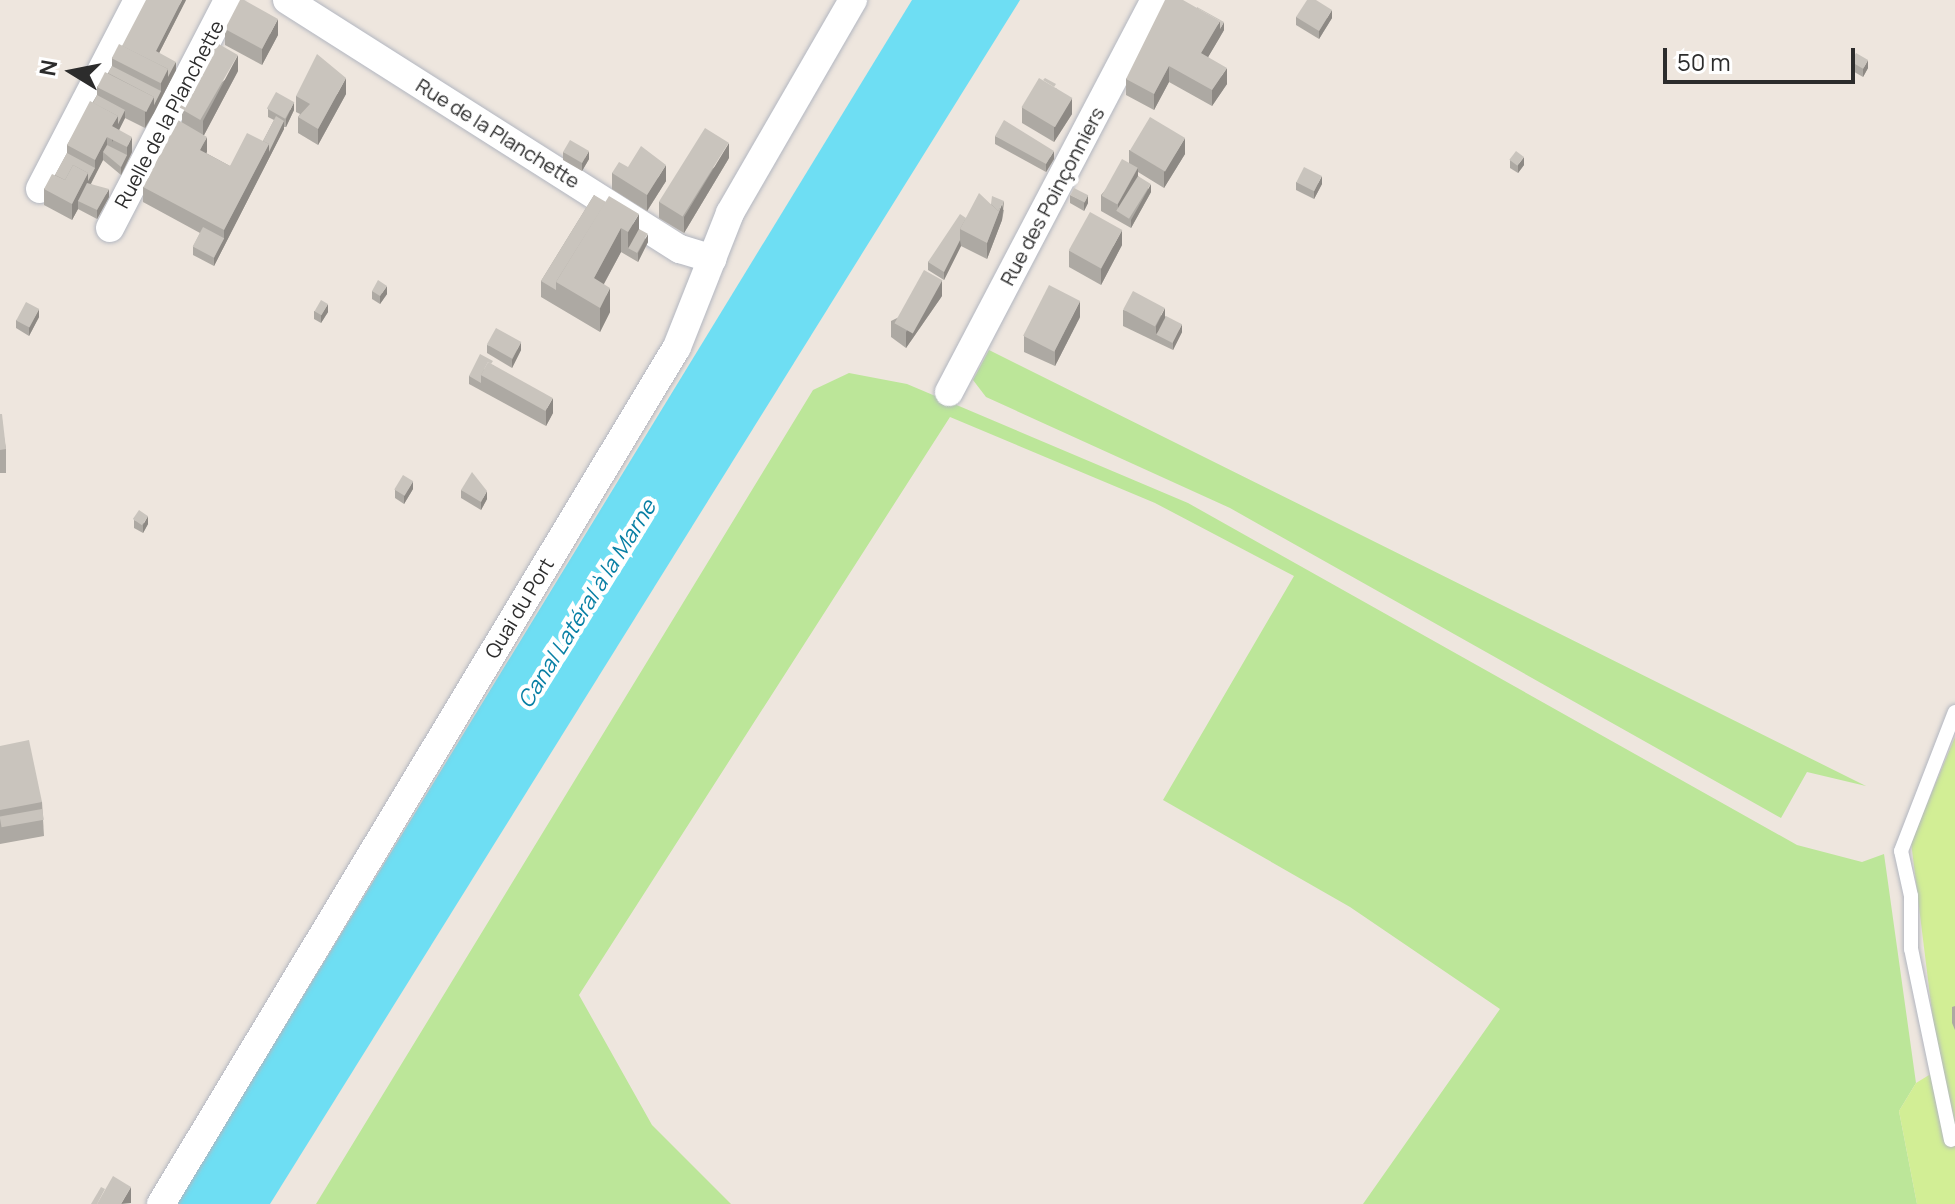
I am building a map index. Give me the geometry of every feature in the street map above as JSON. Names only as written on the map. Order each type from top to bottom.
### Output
[{"type":"street","points":[[40,189],[138,0]]},
{"type":"street","name":"Ruelle de la Planchette","points":[[110,228],[228,0]]},
{"type":"street","name":"Rue de la Planchette","points":[[287,0],[680,249],[712,259]]},
{"type":"street","name":"Quai du Port","points":[[161,1204],[677,347],[730,213],[853,0]]},
{"type":"street","name":"Rue des Poinçonniers","points":[[949,392],[1155,0]]},
{"type":"lane","points":[[1951,1140],[1911,949],[1911,896],[1901,851],[1954,720]]},
{"type":"green space","points":[[989,350],[1866,786],[1807,772],[1781,818],[1230,508],[986,397],[973,380]]},
{"type":"green space","points":[[849,373],[907,384],[1188,503],[1797,845],[1862,862],[1884,854],[1916,1083],[1899,1111],[1917,1204],[1363,1204],[1500,1009],[1350,907],[1163,800],[1294,576],[1155,503],[950,417],[579,995],[652,1125],[731,1204],[316,1204],[813,390]]},
{"type":"green space","points":[[1955,737],[1955,1204],[1917,1204],[1899,1111],[1916,1083],[1939,1069],[1911,842]]},
{"type":"water","name":"Canal Latéral à la Marne","points":[[912,0],[1020,0],[270,1204],[176,1204]]},
{"type":"building","points":[[146,0],[182,0],[156,51],[176,62],[168,77],[168,69],[122,46]]},
{"type":"building","points":[[240,0],[278,19],[262,49],[225,29]]},
{"type":"building","points":[[1165,0],[1183,0],[1220,21],[1201,53],[1227,68],[1212,90],[1169,66],[1154,94],[1126,79]]},
{"type":"building","points":[[1307,0],[1316,0],[1332,10],[1319,31],[1296,17]]},
{"type":"building","points":[[1197,7],[1224,22],[1220,29],[1220,21]]},
{"type":"building","points":[[217,43],[238,55],[200,120],[180,108]]},
{"type":"building","points":[[119,44],[168,69],[161,83],[112,58]]},
{"type":"building","points":[[1856,53],[1868,60],[1863,69],[1851,62]]},
{"type":"building","points":[[317,54],[346,78],[318,129],[298,117],[310,104],[296,96]]},
{"type":"building","points":[[112,66],[161,91],[154,105],[154,97],[108,73]]},
{"type":"building","points":[[105,72],[154,97],[146,112],[97,87]]},
{"type":"building","points":[[1039,78],[1072,98],[1055,127],[1021,107]]},
{"type":"building","points":[[1045,78],[1056,84],[1054,87],[1043,80]]},
{"type":"building","points":[[276,92],[294,102],[285,119],[267,109]]},
{"type":"building","points":[[97,95],[125,110],[118,124],[118,116],[93,103]]},
{"type":"building","points":[[90,101],[118,116],[112,126],[132,137],[127,147],[107,137],[95,160],[67,145]]},
{"type":"building","points":[[276,116],[284,121],[269,152],[269,144],[263,141]]},
{"type":"building","points":[[1150,117],[1185,138],[1165,172],[1130,150]]},
{"type":"building","points":[[178,120],[207,137],[200,150],[230,166],[247,133],[269,144],[224,230],[143,187]]},
{"type":"building","points":[[1004,120],[1054,151],[1046,164],[995,136]]},
{"type":"building","points":[[705,128],[729,143],[683,217],[659,202]]},
{"type":"building","points":[[570,140],[589,151],[582,163],[563,152]]},
{"type":"building","points":[[107,145],[127,155],[121,167],[103,152]]},
{"type":"building","points":[[641,146],[666,165],[647,195],[612,173],[619,162],[628,167]]},
{"type":"building","points":[[1516,151],[1524,157],[1517,166],[1509,160]]},
{"type":"building","points":[[67,153],[95,168],[88,181],[88,173],[73,165],[65,180],[55,175]]},
{"type":"building","points":[[1122,159],[1138,168],[1117,204],[1102,196]]},
{"type":"building","points":[[73,165],[88,173],[72,204],[44,189],[52,174],[65,180]]},
{"type":"building","points":[[1304,167],[1322,176],[1314,191],[1296,182]]},
{"type":"building","points":[[1138,176],[1151,184],[1129,219],[1116,211]]},
{"type":"building","points":[[87,183],[109,189],[97,210],[78,201]]},
{"type":"building","points":[[1074,188],[1088,195],[1085,202],[1070,195]]},
{"type":"building","points":[[979,193],[998,211],[1002,204],[987,243],[960,229]]},
{"type":"building","points":[[594,195],[606,202],[556,282],[556,290],[541,281]]},
{"type":"building","points":[[609,196],[639,214],[628,232],[621,228],[594,278],[610,288],[600,308],[556,282]]},
{"type":"building","points":[[992,196],[1004,201],[998,211],[991,204]]},
{"type":"building","points":[[1090,212],[1122,230],[1101,268],[1069,250]]},
{"type":"building","points":[[960,214],[966,218],[960,229],[960,240],[944,272],[928,262]]},
{"type":"building","points":[[203,227],[224,238],[214,258],[193,246]]},
{"type":"building","points":[[639,229],[648,234],[637,253],[628,248]]},
{"type":"building","points":[[924,270],[942,280],[913,334],[894,323]]},
{"type":"building","points":[[378,280],[387,286],[380,296],[372,291]]},
{"type":"building","points":[[1049,285],[1080,301],[1054,352],[1023,336]]},
{"type":"building","points":[[1133,291],[1165,308],[1155,326],[1123,310]]},
{"type":"building","points":[[321,300],[328,304],[321,315],[314,311]]},
{"type":"building","points":[[26,302],[39,309],[29,328],[16,321]]},
{"type":"building","points":[[1166,316],[1182,324],[1173,343],[1156,335]]},
{"type":"building","points":[[496,328],[521,342],[512,359],[487,345]]},
{"type":"building","points":[[480,354],[493,361],[491,364],[488,362],[481,375],[481,383],[469,376]]},
{"type":"building","points":[[488,362],[553,398],[545,411],[481,375]]},
{"type":"building","points":[[0,414],[6,449],[0,450]]},
{"type":"building","points":[[472,472],[487,491],[481,502],[461,490]]},
{"type":"building","points":[[403,475],[413,481],[405,496],[394,490]]},
{"type":"building","points":[[139,510],[148,516],[142,525],[133,519]]},
{"type":"building","points":[[29,740],[42,802],[0,810],[0,746]]},
{"type":"building","points":[[42,809],[44,820],[2,827],[0,816]]},
{"type":"building","points":[[113,1176],[131,1187],[121,1204],[97,1204]]},
{"type":"building","points":[[101,1187],[105,1189],[97,1204],[91,1204]]}]
